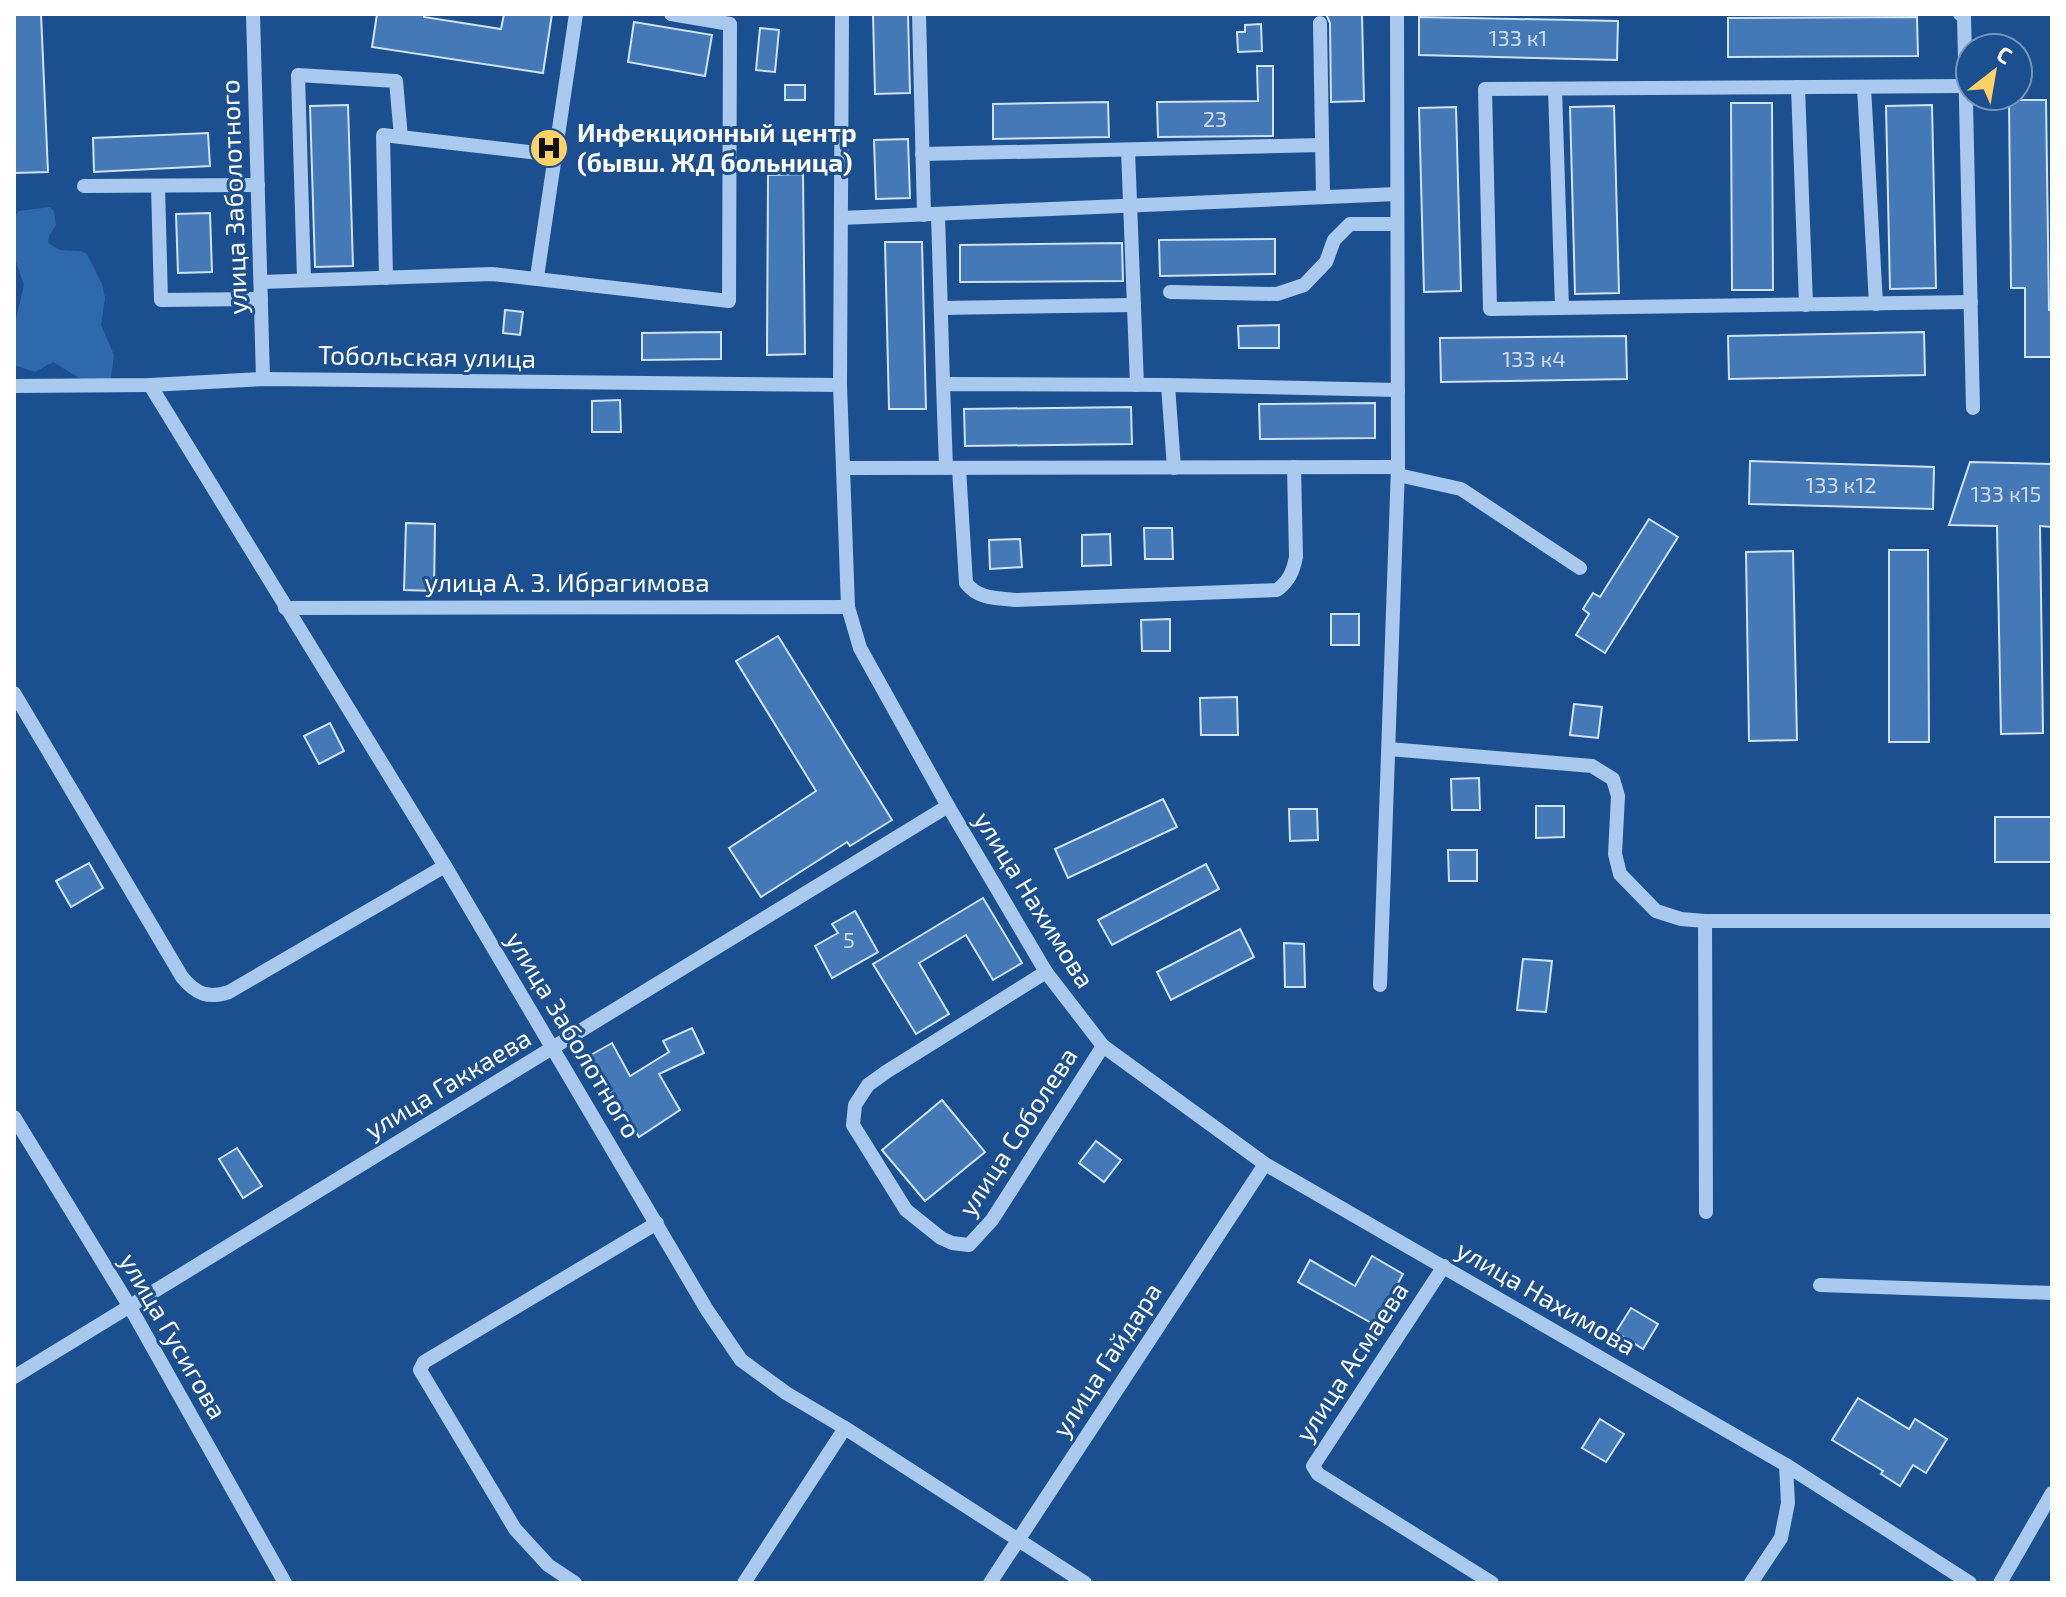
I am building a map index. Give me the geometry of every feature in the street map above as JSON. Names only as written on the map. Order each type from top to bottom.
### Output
[{"type":"street","name":"улица Заболотного","points":[[253,14],[263,379]]},
{"type":"street","points":[[537,277],[576,14]]},
{"type":"street","points":[[261,282],[492,274],[729,301],[730,24],[671,14]]},
{"type":"street","name":"улица Нахимова","points":[[842,14],[840,385],[848,607],[860,648],[1046,972],[1103,1046],[1265,1164],[1786,1465],[1970,1583]]},
{"type":"street","points":[[919,14],[922,154],[941,308],[943,384],[966,583],[973,593],[988,598],[1016,600],[1277,590],[1293,571],[1296,557],[1294,467]]},
{"type":"street","points":[[1380,985],[1398,471],[1397,14]]},
{"type":"street","points":[[1960,14],[1964,16],[1964,32]]},
{"type":"street","points":[[1320,23],[1323,196]]},
{"type":"street","points":[[304,280],[298,75],[396,81],[401,137]]},
{"type":"street","points":[[1954,86],[1485,89],[1490,309],[1971,302]]},
{"type":"street","points":[[1798,87],[1806,305]]},
{"type":"street","points":[[1864,87],[1876,304]]},
{"type":"street","points":[[1555,89],[1562,308]]},
{"type":"street","points":[[1966,112],[1973,408]]},
{"type":"street","points":[[386,278],[383,135],[555,155]]},
{"type":"street","points":[[922,154],[1322,145]]},
{"type":"street","points":[[1128,150],[1137,385]]},
{"type":"street","points":[[84,186],[258,185]]},
{"type":"street","points":[[158,186],[161,300],[261,299]]},
{"type":"street","points":[[841,218],[1397,194]]},
{"type":"street","points":[[1170,292],[1277,294],[1304,285],[1326,262],[1334,240],[1350,224],[1397,224]]},
{"type":"street","points":[[941,308],[1134,305]]},
{"type":"street","name":"Тобольская улица","points":[[14,386],[150,385],[263,379],[840,385]]},
{"type":"street","points":[[943,384],[1398,390]]},
{"type":"street","name":"улица Заболотного","points":[[150,385],[445,866],[707,1310],[741,1360],[786,1393],[1085,1583]]},
{"type":"street","points":[[1168,385],[1174,468]]},
{"type":"street","points":[[844,468],[1294,467],[1398,471],[1461,489],[1580,568]]},
{"type":"street","name":"улица А. З. Ибрагимова","points":[[285,608],[848,607]]},
{"type":"street","points":[[14,693],[182,977],[190,987],[202,994],[215,997],[229,992],[445,866]]},
{"type":"street","points":[[1389,749],[1592,766],[1613,779],[1618,796],[1615,854],[1620,874],[1656,911],[1681,919],[2052,921]]},
{"type":"street","name":"улица Гаккаева","points":[[14,1377],[948,806]]},
{"type":"street","points":[[1705,921],[1706,1212]]},
{"type":"street","name":"улица Соболева","points":[[1046,972],[886,1072],[868,1085],[855,1105],[853,1125],[906,1210],[941,1238],[969,1245],[992,1220],[1103,1046]]},
{"type":"street","name":"улица Гусигова","points":[[14,1117],[130,1307],[285,1583]]},
{"type":"street","name":"улица Гайдара","points":[[990,1583],[1265,1164]]},
{"type":"street","points":[[575,1583],[548,1565],[515,1529],[420,1370],[424,1362],[657,1223]]},
{"type":"street","name":"улица Асмаева","points":[[1444,1266],[1313,1466],[1318,1474],[1492,1583]]},
{"type":"street","points":[[1820,1285],[2052,1293]]},
{"type":"street","points":[[744,1583],[845,1428]]},
{"type":"street","points":[[1751,1583],[1781,1538],[1788,1503],[1786,1465]]},
{"type":"street","points":[[2000,1583],[2052,1493]]},
{"type":"shaded area","points":[[50,207],[56,225],[48,243],[60,250],[87,254],[102,284],[105,298],[101,325],[114,355],[111,377],[101,386],[94,387],[53,362],[35,372],[14,365],[14,327],[24,285],[14,256],[14,217],[19,211]]},
{"type":"building","points":[[14,14],[41,14],[48,172],[14,173]]},
{"type":"building","points":[[377,14],[424,14],[424,17],[501,29],[504,14],[552,14],[543,73],[372,47]]},
{"type":"building","points":[[873,14],[908,14],[910,93],[875,94]]},
{"type":"building","points":[[1326,14],[1362,14],[1364,101],[1331,102],[1330,23]]},
{"type":"building","points":[[1419,17],[1618,21],[1617,60],[1419,55]]},
{"type":"building","points":[[1917,17],[1918,56],[1728,57],[1728,18]]},
{"type":"building","points":[[634,22],[712,35],[705,76],[628,62]]},
{"type":"building","points":[[1261,24],[1262,51],[1238,52],[1237,32],[1245,32],[1245,25]]},
{"type":"building","points":[[760,28],[779,30],[775,72],[756,70]]},
{"type":"building","points":[[1257,66],[1273,66],[1273,136],[1158,137],[1157,102],[1258,101]]},
{"type":"building","points":[[785,85],[805,85],[805,100],[785,100]]},
{"type":"building","points":[[2034,100],[2046,100],[2052,357],[2025,357],[2025,288],[2011,288],[2009,112],[2034,112]]},
{"type":"building","points":[[1108,102],[1109,137],[993,139],[993,104]]},
{"type":"building","points":[[1731,103],[1772,103],[1773,290],[1732,290]]},
{"type":"building","points":[[348,105],[353,266],[315,267],[310,106]]},
{"type":"building","points":[[1932,105],[1936,288],[1890,289],[1886,106]]},
{"type":"building","points":[[1614,106],[1619,293],[1575,294],[1570,107]]},
{"type":"building","points":[[1456,107],[1461,291],[1424,292],[1419,108]]},
{"type":"building","points":[[208,133],[210,166],[94,172],[93,138]]},
{"type":"building","points":[[908,139],[910,198],[876,199],[874,140]]},
{"type":"building","points":[[803,174],[805,354],[767,355],[768,175]]},
{"type":"building","points":[[210,213],[212,272],[178,273],[176,214]]},
{"type":"building","points":[[1275,239],[1275,274],[1160,276],[1159,240]]},
{"type":"building","points":[[885,242],[922,242],[926,409],[889,409]]},
{"type":"building","points":[[1122,243],[1123,281],[960,282],[960,245]]},
{"type":"building","points":[[505,310],[523,312],[520,335],[503,333]]},
{"type":"building","points":[[1279,325],[1279,348],[1239,348],[1238,326]]},
{"type":"building","points":[[721,332],[721,359],[642,360],[642,333]]},
{"type":"building","points":[[1924,332],[1925,375],[1729,379],[1728,336]]},
{"type":"building","points":[[1626,336],[1627,379],[1441,382],[1440,338]]},
{"type":"building","points":[[620,400],[621,432],[592,432],[592,401]]},
{"type":"building","points":[[1375,403],[1375,438],[1260,439],[1259,404]]},
{"type":"building","points":[[1131,407],[1132,444],[965,446],[964,409]]},
{"type":"building","points":[[1750,461],[1934,467],[1933,509],[1749,504]]},
{"type":"building","points":[[1970,462],[2052,464],[2052,527],[2040,526],[2043,733],[2001,734],[1997,526],[1949,525]]},
{"type":"building","points":[[1649,519],[1678,537],[1605,653],[1576,635],[1589,614],[1583,609],[1593,593],[1600,597]]},
{"type":"building","points":[[406,523],[435,524],[434,591],[404,590]]},
{"type":"building","points":[[1144,528],[1172,528],[1173,559],[1145,559]]},
{"type":"building","points":[[1110,534],[1111,565],[1082,566],[1082,535]]},
{"type":"building","points":[[1020,539],[1022,567],[990,569],[989,540]]},
{"type":"building","points":[[1889,550],[1928,550],[1929,742],[1889,742]]},
{"type":"building","points":[[1793,551],[1797,740],[1749,741],[1746,552]]},
{"type":"building","points":[[1331,614],[1359,614],[1359,645],[1331,645]]},
{"type":"building","points":[[1170,619],[1170,651],[1142,651],[1141,620]]},
{"type":"building","points":[[778,636],[892,820],[850,846],[847,842],[761,897],[729,848],[816,791],[736,661]]},
{"type":"building","points":[[1237,697],[1238,735],[1201,735],[1200,698]]},
{"type":"building","points":[[1574,704],[1602,707],[1598,738],[1570,735]]},
{"type":"building","points":[[330,723],[344,751],[319,764],[304,736]]},
{"type":"building","points":[[1479,778],[1480,810],[1452,810],[1451,779]]},
{"type":"building","points":[[1163,799],[1177,827],[1068,878],[1055,849]]},
{"type":"building","points":[[1536,806],[1564,806],[1564,837],[1536,838]]},
{"type":"building","points":[[1289,809],[1317,809],[1318,840],[1290,841]]},
{"type":"building","points":[[1995,817],[2052,817],[2052,862],[1995,862]]},
{"type":"building","points":[[1448,850],[1477,850],[1477,881],[1449,881]]},
{"type":"building","points":[[89,863],[103,888],[71,907],[56,881]]},
{"type":"building","points":[[1206,864],[1219,889],[1112,945],[1098,920]]},
{"type":"building","points":[[983,898],[1022,963],[993,980],[966,935],[919,963],[949,1014],[916,1034],[873,964]]},
{"type":"building","points":[[855,911],[878,952],[832,978],[815,946],[838,933],[832,924]]},
{"type":"building","points":[[1240,929],[1254,957],[1171,1000],[1157,972]]},
{"type":"building","points":[[1284,943],[1304,944],[1305,987],[1285,987]]},
{"type":"building","points":[[1523,959],[1552,961],[1546,1012],[1517,1010]]},
{"type":"building","points":[[692,1028],[704,1053],[659,1074],[680,1110],[639,1137],[589,1056],[612,1043],[630,1076],[669,1052],[663,1041]]},
{"type":"building","points":[[942,1100],[985,1152],[925,1201],[882,1150]]},
{"type":"building","points":[[1096,1141],[1121,1160],[1104,1182],[1079,1163]]},
{"type":"building","points":[[237,1148],[262,1186],[243,1198],[219,1159]]},
{"type":"building","points":[[1372,1256],[1403,1274],[1375,1325],[1298,1282],[1310,1260],[1355,1286]]},
{"type":"building","points":[[1631,1308],[1658,1324],[1643,1349],[1616,1332]]},
{"type":"building","points":[[1858,1398],[1909,1429],[1915,1419],[1947,1439],[1926,1473],[1913,1465],[1900,1486],[1881,1474],[1883,1471],[1832,1440]]},
{"type":"building","points":[[1600,1419],[1624,1434],[1606,1462],[1582,1448]]},
{"type":"place","name":"Инфекционный центр (бывш. ЖД больница)","points":[[549,148]]}]
